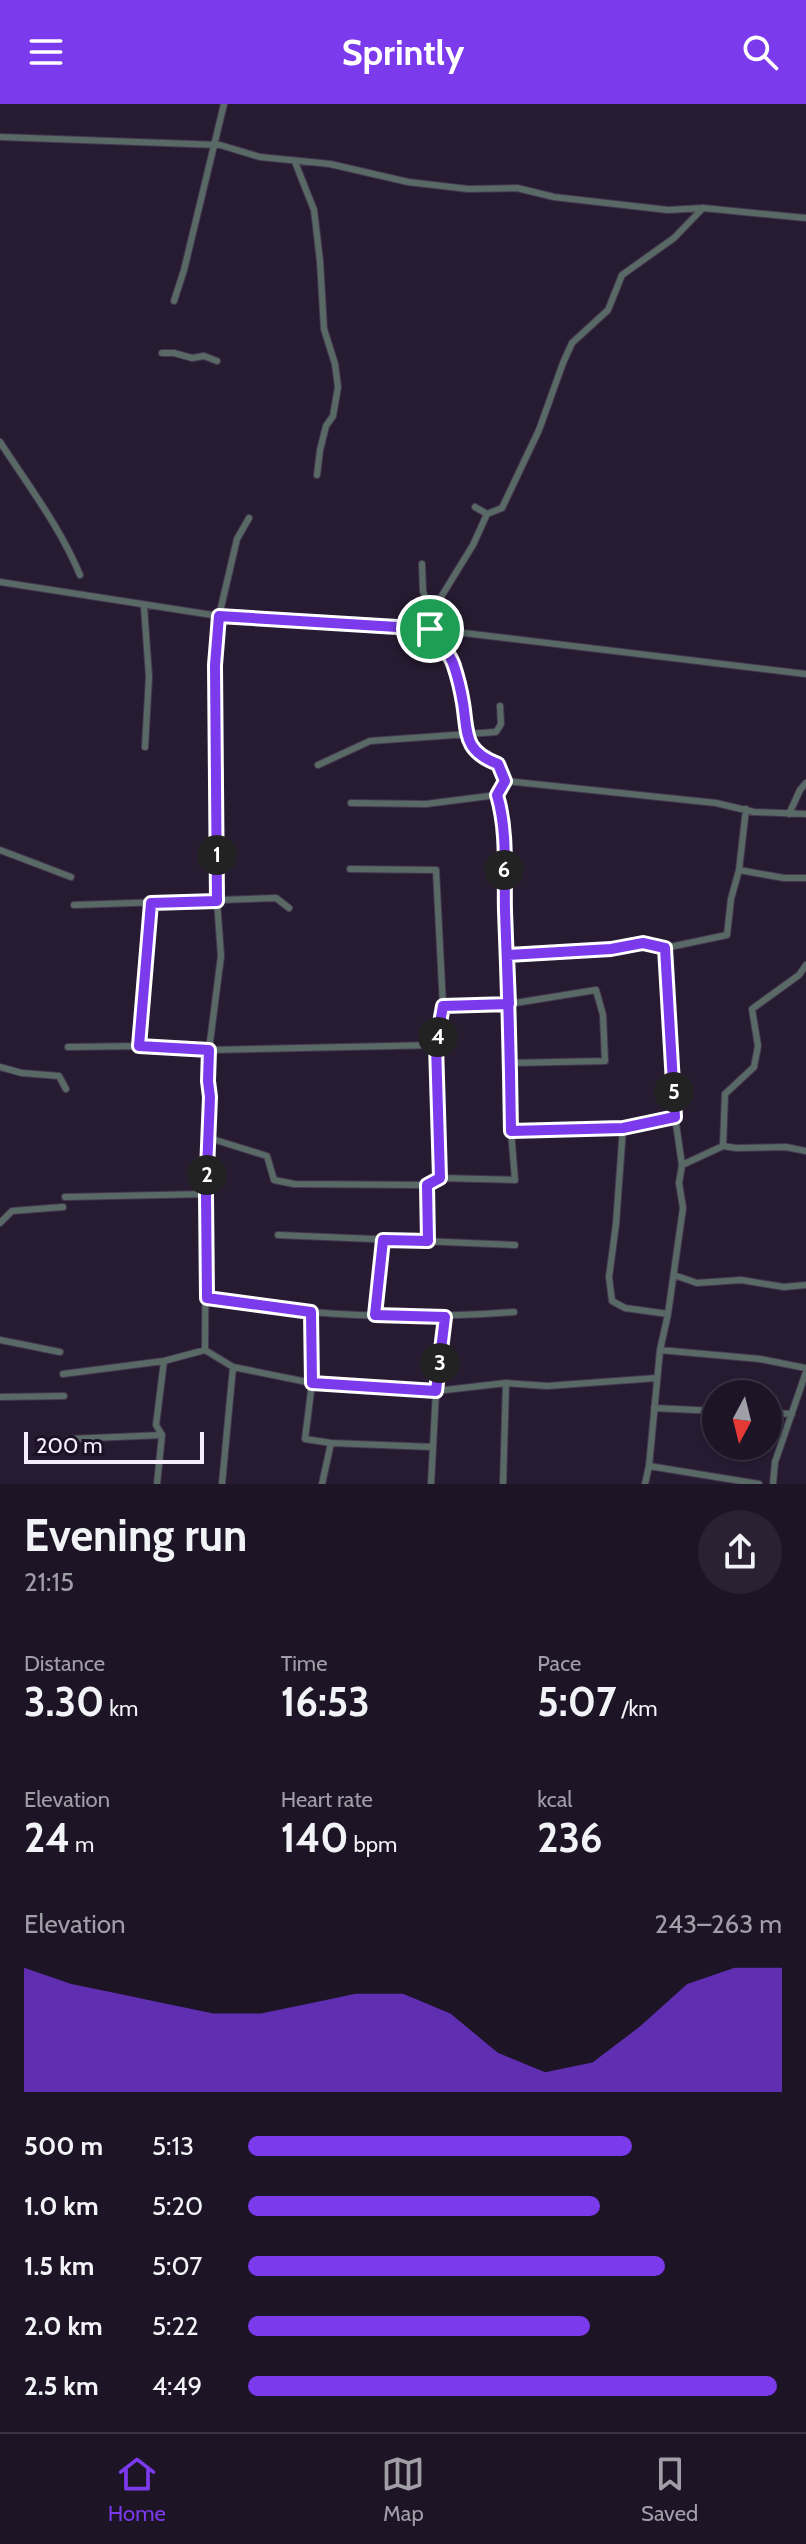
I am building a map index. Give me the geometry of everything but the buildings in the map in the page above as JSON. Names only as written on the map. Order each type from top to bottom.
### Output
[{"type":"street","points":[[174,301],[224,104]]},
{"type":"street","points":[[0,137],[214,145],[260,157],[330,164],[408,182],[468,189],[517,188],[554,197],[668,210],[703,208],[806,218]]},
{"type":"street","points":[[295,162],[314,210],[324,329],[335,364],[338,387],[333,416],[326,426],[320,450],[317,475]]},
{"type":"street","points":[[505,781],[498,764],[470,745],[465,734],[463,704],[453,662],[430,629],[433,610],[473,545],[487,514],[502,508],[539,430],[572,343],[608,310],[622,275],[674,238],[703,208]]},
{"type":"street","points":[[162,353],[192,358],[204,356],[217,361]]},
{"type":"street","points":[[0,442],[52,522],[80,575]]},
{"type":"street","points":[[475,507],[487,514]]},
{"type":"street","points":[[205,1350],[209,1050],[221,956],[217,901],[215,665],[219,616],[237,539],[249,518]]},
{"type":"street","points":[[422,564],[423,591],[432,619]]},
{"type":"street","points":[[0,582],[219,616],[430,629],[806,674]]},
{"type":"street","points":[[144,606],[149,677],[145,747]]},
{"type":"street","points":[[318,765],[370,741],[496,732],[501,724],[500,706]]},
{"type":"street","points":[[209,1138],[267,1156],[274,1180],[294,1184],[427,1185],[440,1178],[515,1180],[503,815],[497,795],[505,781]]},
{"type":"street","points":[[505,781],[716,803],[754,812],[806,814]]},
{"type":"street","points":[[789,814],[806,783]]},
{"type":"street","points":[[351,803],[426,804],[497,795]]},
{"type":"street","points":[[507,955],[611,949],[643,943],[665,948],[727,935],[746,809]]},
{"type":"street","points":[[0,850],[71,877]]},
{"type":"street","points":[[350,869],[436,870],[443,1006],[436,1045],[440,1178]]},
{"type":"street","points":[[739,870],[784,878],[806,878]]},
{"type":"street","points":[[74,905],[276,898],[289,908]]},
{"type":"street","points":[[139,1046],[151,903]]},
{"type":"street","points":[[645,1484],[660,1350],[683,1208],[665,948]]},
{"type":"street","points":[[723,1146],[725,1094],[754,1067],[758,1046],[752,1009],[799,975],[806,965]]},
{"type":"street","points":[[443,1006],[509,1004],[596,990],[603,1015],[605,1061],[510,1063]]},
{"type":"street","points":[[68,1047],[139,1046],[209,1050],[436,1045]]},
{"type":"street","points":[[0,1067],[22,1073],[59,1076],[66,1089]]},
{"type":"street","points":[[511,1131],[623,1128],[675,1117]]},
{"type":"street","points":[[623,1128],[609,1277],[612,1301],[625,1308],[668,1314]]},
{"type":"street","points":[[682,1165],[723,1146],[786,1147],[806,1151]]},
{"type":"street","points":[[427,1185],[428,1241]]},
{"type":"street","points":[[65,1197],[206,1194]]},
{"type":"street","points":[[0,1223],[12,1211],[63,1207]]},
{"type":"street","points":[[278,1235],[515,1245]]},
{"type":"street","points":[[375,1315],[383,1240]]},
{"type":"street","points":[[674,1275],[697,1283],[741,1280],[784,1287],[806,1285]]},
{"type":"street","points":[[207,1298],[311,1312],[375,1315],[445,1317],[514,1312]]},
{"type":"street","points":[[311,1312],[312,1383],[305,1439],[433,1447]]},
{"type":"street","points":[[431,1484],[436,1391],[445,1317]]},
{"type":"street","points":[[0,1340],[60,1352]]},
{"type":"street","points":[[63,1374],[164,1361],[205,1350],[233,1367],[312,1383],[436,1391],[506,1383],[547,1386],[657,1378]]},
{"type":"street","points":[[660,1350],[760,1359],[806,1370],[775,1462],[773,1484]]},
{"type":"street","points":[[157,1484],[162,1435],[156,1425],[164,1361]]},
{"type":"street","points":[[222,1484],[233,1367]]},
{"type":"street","points":[[503,1484],[506,1383]]},
{"type":"street","points":[[0,1397],[64,1396]]},
{"type":"street","points":[[654,1408],[702,1410]]},
{"type":"street","points":[[782,1414],[792,1414]]},
{"type":"street","points":[[69,1439],[162,1435]]},
{"type":"street","points":[[322,1484],[331,1443]]},
{"type":"street","points":[[649,1466],[759,1484]]},
{"type":"route","points":[[430,629],[219,616],[215,665],[217,901],[151,903],[139,1046],[209,1050],[207,1298],[311,1312],[312,1383],[436,1391],[445,1317],[375,1315],[383,1240],[428,1241],[427,1185],[440,1178],[436,1045],[443,1006],[509,1004],[507,955],[611,949],[643,943],[665,948],[675,1117],[623,1128],[511,1131],[509,1004],[507,955],[503,838],[503,815],[497,795],[505,781],[498,764],[470,745],[465,734],[463,704],[453,662],[430,629]]}]
